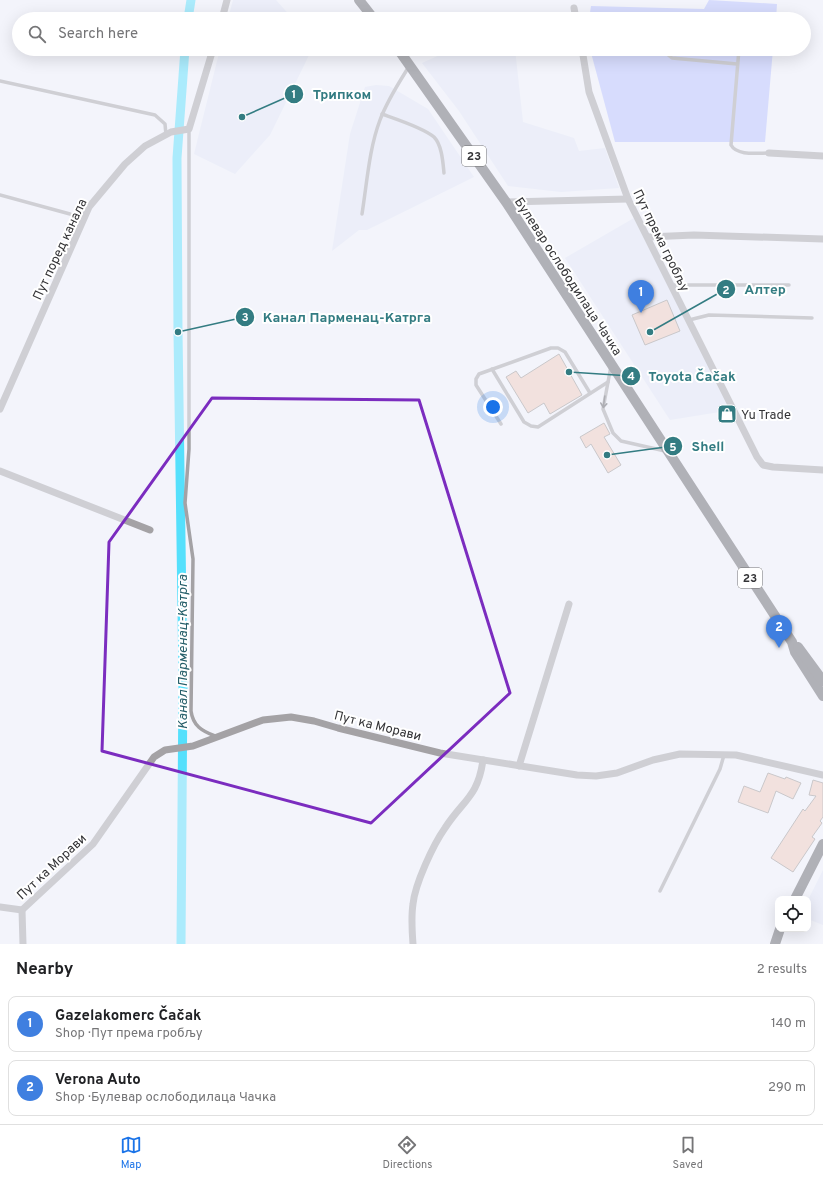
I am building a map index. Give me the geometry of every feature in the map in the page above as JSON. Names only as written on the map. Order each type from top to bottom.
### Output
[{"type":"main road","points":[[359,0],[368,12]]},
{"type":"main road","name":"Булевар ослободилаца Чачка","points":[[403,56],[506,202],[792,642],[795,652],[823,696]]},
{"type":"main road","name":"Булевар ослободилаца Чачка","points":[[792,642],[800,648],[823,681]]},
{"type":"main road","points":[[797,896],[823,844]]},
{"type":"main road","points":[[775,944],[779,932]]},
{"type":"street","points":[[224,12],[227,0]]},
{"type":"street","points":[[574,8],[575,12]]},
{"type":"street","points":[[187,130],[211,56]]},
{"type":"street","name":"Пут према гробљу","points":[[583,56],[588,92],[628,199],[757,457],[763,465],[773,467],[823,470]]},
{"type":"street","name":"Пут поред канала","points":[[0,409],[89,207],[125,164],[145,146],[169,133],[187,130]]},
{"type":"street","points":[[769,153],[823,156]]},
{"type":"street","points":[[506,202],[628,199]]},
{"type":"street","points":[[648,237],[694,235],[823,239]]},
{"type":"street","points":[[0,471],[150,530]]},
{"type":"street","points":[[519,766],[569,604]]},
{"type":"street","name":"Пут ка Морави","points":[[0,907],[22,910],[93,844],[154,757],[165,750],[186,747],[263,720],[291,717],[314,721],[440,754],[577,775],[596,776],[617,773],[653,760],[680,754],[736,755],[823,774]]},
{"type":"street","points":[[413,944],[413,903],[423,874],[445,827],[473,794],[481,775],[483,760]]},
{"type":"street","points":[[22,910],[23,944]]},
{"type":"lane","points":[[670,56],[672,58],[737,64]]},
{"type":"lane","points":[[738,56],[731,145],[734,150],[739,152],[769,153]]},
{"type":"lane","points":[[362,214],[374,139],[382,114],[397,85],[410,65]]},
{"type":"lane","points":[[0,81],[155,115],[165,124],[169,133]]},
{"type":"lane","points":[[382,114],[407,124],[434,138],[440,148],[444,173]]},
{"type":"lane","points":[[187,130],[189,450],[186,503],[194,559],[191,711],[193,721],[198,728],[216,737]]},
{"type":"lane","points":[[0,195],[70,214],[84,220]]},
{"type":"lane","points":[[671,285],[789,285]]},
{"type":"lane","points":[[688,320],[709,315],[812,318]]},
{"type":"lane","points":[[501,424],[476,382],[479,374],[551,348],[558,348],[565,352],[590,393]]},
{"type":"lane","points":[[611,364],[603,409],[613,433],[621,440],[668,452]]},
{"type":"lane","points":[[492,369],[524,422],[531,426],[538,427],[608,382]]},
{"type":"lane","points":[[660,890],[720,768],[724,755]]},
{"type":"highlighted area","points":[[212,398],[419,400],[510,693],[371,823],[102,751],[109,542]]},
{"type":"shaded area","points":[[233,0],[276,0],[287,12],[230,12]]},
{"type":"shaded area","points":[[709,0],[777,4],[776,12],[590,12],[591,6],[704,9]]},
{"type":"shaded area","points":[[218,56],[309,56],[270,135],[235,174],[194,154]]},
{"type":"shaded area","points":[[438,56],[516,56],[523,122],[574,138],[579,151],[605,148],[619,188],[561,192],[508,186],[459,111],[422,63]]},
{"type":"shaded area","points":[[592,56],[772,56],[765,142],[615,142]]},
{"type":"shaded area","points":[[376,85],[389,86],[428,109],[474,177],[367,230],[359,230],[332,251],[350,134],[365,87]]},
{"type":"shaded area","points":[[634,218],[732,410],[670,420],[565,258]]},
{"type":"shaded area","points":[[823,870],[823,925],[811,920],[810,896]]},
{"type":"building","points":[[667,300],[680,331],[645,345],[632,315]]},
{"type":"building","points":[[559,354],[582,395],[550,414],[544,403],[528,413],[506,377],[516,371],[521,378]]},
{"type":"building","points":[[604,423],[610,434],[604,437],[621,465],[608,473],[591,444],[586,448],[580,437]]},
{"type":"building","points":[[768,773],[785,779],[786,777],[801,783],[793,799],[776,791],[768,813],[738,802],[744,786],[760,792]]},
{"type":"building","points":[[813,780],[823,783],[823,817],[820,821],[822,823],[812,837],[815,839],[793,872],[771,858],[803,809],[805,811],[816,796],[809,795]]},
{"type":"waterway","name":"Канал Парменац-Катрга","points":[[189,12],[191,0]]},
{"type":"waterway","name":"Канал Парменац-Катрга","points":[[181,944],[183,679],[177,158],[184,56]]},
{"type":"place","name":"Трипком","points":[[242,117]]},
{"type":"place","name":"Gazelakomerc Čačak","points":[[641,313]]},
{"type":"place","name":"Канал Парменац-Катрга","points":[[178,332]]},
{"type":"place","name":"Алтер","points":[[650,332]]},
{"type":"place","name":"Toyota Čačak","points":[[569,372]]},
{"type":"place","name":"Yu Trade","points":[[727,414]]},
{"type":"place","name":"Shell","points":[[607,455]]},
{"type":"place","name":"Verona Auto","points":[[779,648]]}]
